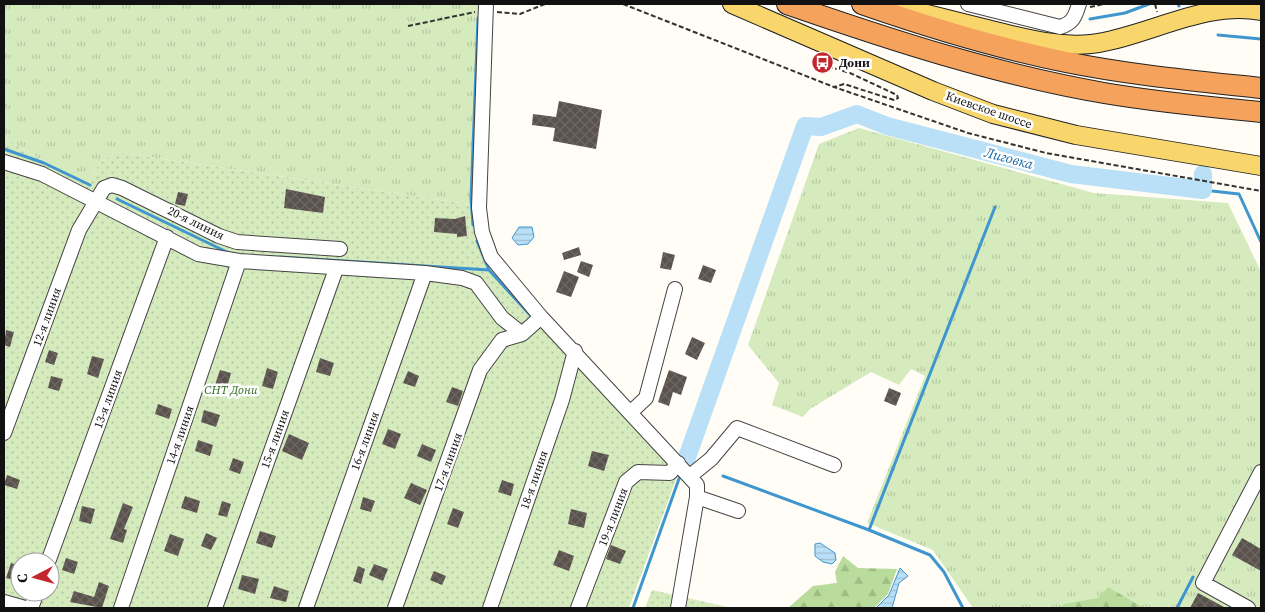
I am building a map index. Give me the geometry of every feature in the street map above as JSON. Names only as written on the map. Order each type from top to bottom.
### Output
[{"type":"highway","points":[[787,4],[942,55],[1030,77],[1113,94],[1261,112]]},
{"type":"highway","points":[[862,4],[945,30],[1066,62],[1150,76],[1261,88]]},
{"type":"main road","name":"Киевское шоссе","points":[[732,4],[940,94],[993,114],[1038,127],[1076,135],[1261,166]]},
{"type":"main road","points":[[883,4],[1017,36],[1068,44],[1091,44],[1112,40],[1216,12],[1237,9],[1261,11]]},
{"type":"street","points":[[968,4],[1060,27],[1069,24],[1074,19],[1078,4]]},
{"type":"street","points":[[486,8],[479,208],[482,232],[491,257],[541,317],[632,412],[697,485],[697,497],[678,608]]},
{"type":"street","points":[[4,162],[42,174],[97,204],[198,254],[238,261],[336,269],[424,273],[462,278],[476,283],[502,318],[522,334]]},
{"type":"street","name":"20-я линия","points":[[97,204],[104,188],[112,185],[219,236],[237,242],[340,249]]},
{"type":"street","name":"12-я линия","points":[[4,433],[79,230],[97,204]]},
{"type":"street","name":"13-я линия","points":[[52,552],[167,237]]},
{"type":"street","name":"14-я линия","points":[[121,608],[238,261]]},
{"type":"street","name":"15-я линия","points":[[215,608],[336,269]]},
{"type":"street","name":"16-я линия","points":[[306,608],[424,273]]},
{"type":"street","points":[[632,412],[646,398],[675,289]]},
{"type":"street","name":"17-я линия","points":[[395,608],[480,370],[502,340],[522,334],[541,317]]},
{"type":"street","name":"18-я линия","points":[[490,608],[562,400],[575,352]]},
{"type":"street","points":[[690,476],[711,459],[736,428],[834,465]]},
{"type":"street","name":"19-я линия","points":[[578,608],[626,482],[638,472],[670,473],[678,463]]},
{"type":"street","points":[[1248,608],[1203,584],[1261,472]]},
{"type":"street","points":[[697,497],[738,511]]},
{"type":"street","points":[[4,602],[25,608]]},
{"type":"path","points":[[408,26],[486,8],[520,14],[545,4]]},
{"type":"path","points":[[623,4],[834,87],[968,133],[1046,153],[1214,181],[1261,191]]},
{"type":"path","points":[[1155,4],[1158,18]]},
{"type":"path","points":[[829,45],[820,64],[850,73],[897,95],[898,98],[894,100],[844,84],[834,87]]},
{"type":"green space","points":[[4,4],[480,4],[474,205],[116,152],[99,164],[87,185],[4,138]]},
{"type":"green space","points":[[859,128],[1094,193],[1228,203],[1261,272],[1261,608],[973,608],[933,550],[867,523],[925,376],[911,369],[899,385],[871,372],[810,409],[803,417],[772,405],[779,383],[748,345],[819,144]]},
{"type":"green space","name":"СНТ Дони","points":[[4,138],[87,185],[99,164],[116,152],[474,205],[483,250],[499,279],[679,471],[629,608],[4,608]]},
{"type":"green space","points":[[843,556],[858,568],[897,569],[888,594],[874,608],[788,608],[813,586],[837,583],[835,572]]},
{"type":"green space","points":[[1108,587],[1144,608],[1060,608],[1064,604],[1098,598]]},
{"type":"green space","points":[[652,590],[732,608],[645,608]]},
{"type":"water","points":[[519,227],[532,227],[534,237],[528,244],[518,245],[512,238]]},
{"type":"water","points":[[820,543],[835,553],[836,560],[832,564],[823,562],[815,556],[815,544]]},
{"type":"water","points":[[900,568],[908,576],[899,583],[892,608],[876,608],[889,595]]},
{"type":"building","points":[[559,101],[602,110],[596,149],[553,141],[555,128],[532,125],[533,114],[556,117]]},
{"type":"building","points":[[286,189],[325,197],[323,213],[284,208]]},
{"type":"building","points":[[178,192],[188,194],[185,206],[175,204]]},
{"type":"building","points":[[465,216],[467,236],[457,237],[457,234],[434,232],[435,218],[455,219]]},
{"type":"building","points":[[579,247],[581,255],[564,260],[562,253]]},
{"type":"building","points":[[663,252],[675,255],[671,270],[660,268]]},
{"type":"building","points":[[581,261],[593,265],[589,277],[577,272]]},
{"type":"building","points":[[703,265],[716,270],[711,283],[698,279]]},
{"type":"building","points":[[564,271],[579,277],[571,297],[556,292]]},
{"type":"building","points":[[6,330],[14,332],[10,347],[4,345]]},
{"type":"building","points":[[692,337],[705,343],[697,360],[685,354]]},
{"type":"building","points":[[49,350],[58,353],[54,365],[45,362]]},
{"type":"building","points":[[92,356],[104,359],[98,378],[87,374]]},
{"type":"building","points":[[320,358],[334,363],[330,376],[316,372]]},
{"type":"building","points":[[267,368],[278,372],[273,389],[262,386]]},
{"type":"building","points":[[220,370],[231,373],[227,388],[215,385]]},
{"type":"building","points":[[669,370],[687,377],[681,395],[673,392],[669,406],[658,402]]},
{"type":"building","points":[[408,371],[419,376],[415,387],[403,383]]},
{"type":"building","points":[[51,376],[63,379],[59,391],[48,388]]},
{"type":"building","points":[[452,387],[463,391],[458,406],[446,402]]},
{"type":"building","points":[[889,388],[901,393],[896,406],[884,401]]},
{"type":"building","points":[[158,404],[172,409],[169,419],[155,414]]},
{"type":"building","points":[[204,410],[220,415],[216,427],[201,422]]},
{"type":"building","points":[[388,429],[401,434],[395,449],[382,444]]},
{"type":"building","points":[[289,434],[309,443],[302,460],[282,451]]},
{"type":"building","points":[[198,440],[213,445],[210,456],[195,451]]},
{"type":"building","points":[[422,444],[436,450],[431,462],[417,456]]},
{"type":"building","points":[[592,451],[609,455],[604,471],[588,466]]},
{"type":"building","points":[[233,458],[244,462],[240,474],[229,470]]},
{"type":"building","points":[[7,475],[20,480],[17,489],[4,485]]},
{"type":"building","points":[[502,480],[514,484],[511,496],[498,492]]},
{"type":"building","points":[[411,483],[427,490],[420,505],[404,498]]},
{"type":"building","points":[[185,496],[200,501],[197,513],[181,508]]},
{"type":"building","points":[[363,497],[375,501],[371,512],[360,509]]},
{"type":"building","points":[[222,501],[231,504],[227,517],[218,515]]},
{"type":"building","points":[[123,503],[133,507],[124,529],[127,530],[123,543],[110,539]]},
{"type":"building","points":[[82,506],[95,509],[91,524],[79,521]]},
{"type":"building","points":[[453,508],[464,512],[458,528],[447,524]]},
{"type":"building","points":[[571,509],[587,513],[584,528],[568,524]]},
{"type":"building","points":[[260,531],[276,536],[272,548],[256,543]]},
{"type":"building","points":[[206,533],[217,538],[211,550],[201,546]]},
{"type":"building","points":[[170,534],[184,539],[178,556],[164,551]]},
{"type":"building","points":[[1242,538],[1261,549],[1261,571],[1232,555]]},
{"type":"building","points":[[611,545],[626,551],[620,564],[606,559]]},
{"type":"building","points":[[559,550],[574,556],[569,571],[553,565]]},
{"type":"building","points":[[66,558],[78,562],[74,574],[62,570]]},
{"type":"building","points":[[374,564],[388,569],[383,581],[369,575]]},
{"type":"building","points":[[10,566],[10,579],[6,578]]},
{"type":"building","points":[[358,566],[365,569],[361,584],[353,581]]},
{"type":"building","points":[[434,571],[446,576],[442,585],[430,580]]},
{"type":"building","points":[[242,575],[259,579],[255,594],[238,589]]},
{"type":"building","points":[[99,582],[109,586],[102,608],[70,602],[74,591],[94,597]]},
{"type":"building","points":[[274,586],[289,591],[286,602],[270,598]]},
{"type":"building","points":[[1198,593],[1226,608],[1190,608]]},
{"type":"waterway","points":[[1090,19],[1125,13],[1149,4]]},
{"type":"waterway","points":[[473,225],[471,199],[478,18]]},
{"type":"waterway","points":[[1218,35],[1261,39]]},
{"type":"waterway","name":"Лиговка","points":[[685,463],[805,126],[821,127],[857,114],[887,126],[1071,174],[1203,190],[1203,174]]},
{"type":"waterway","points":[[4,149],[44,163],[90,185]]},
{"type":"waterway","points":[[1203,190],[1239,194],[1261,242]]},
{"type":"waterway","points":[[117,199],[229,253]]},
{"type":"waterway","points":[[869,530],[995,207]]},
{"type":"waterway","points":[[477,241],[489,270],[531,316]]},
{"type":"waterway","points":[[280,257],[489,270]]},
{"type":"waterway","points":[[633,608],[680,476]]},
{"type":"waterway","points":[[723,476],[869,530],[930,555],[944,572],[963,608]]},
{"type":"waterway","points":[[1177,608],[1193,577]]},
{"type":"place","name":"Дони","points":[[823,63]]}]
